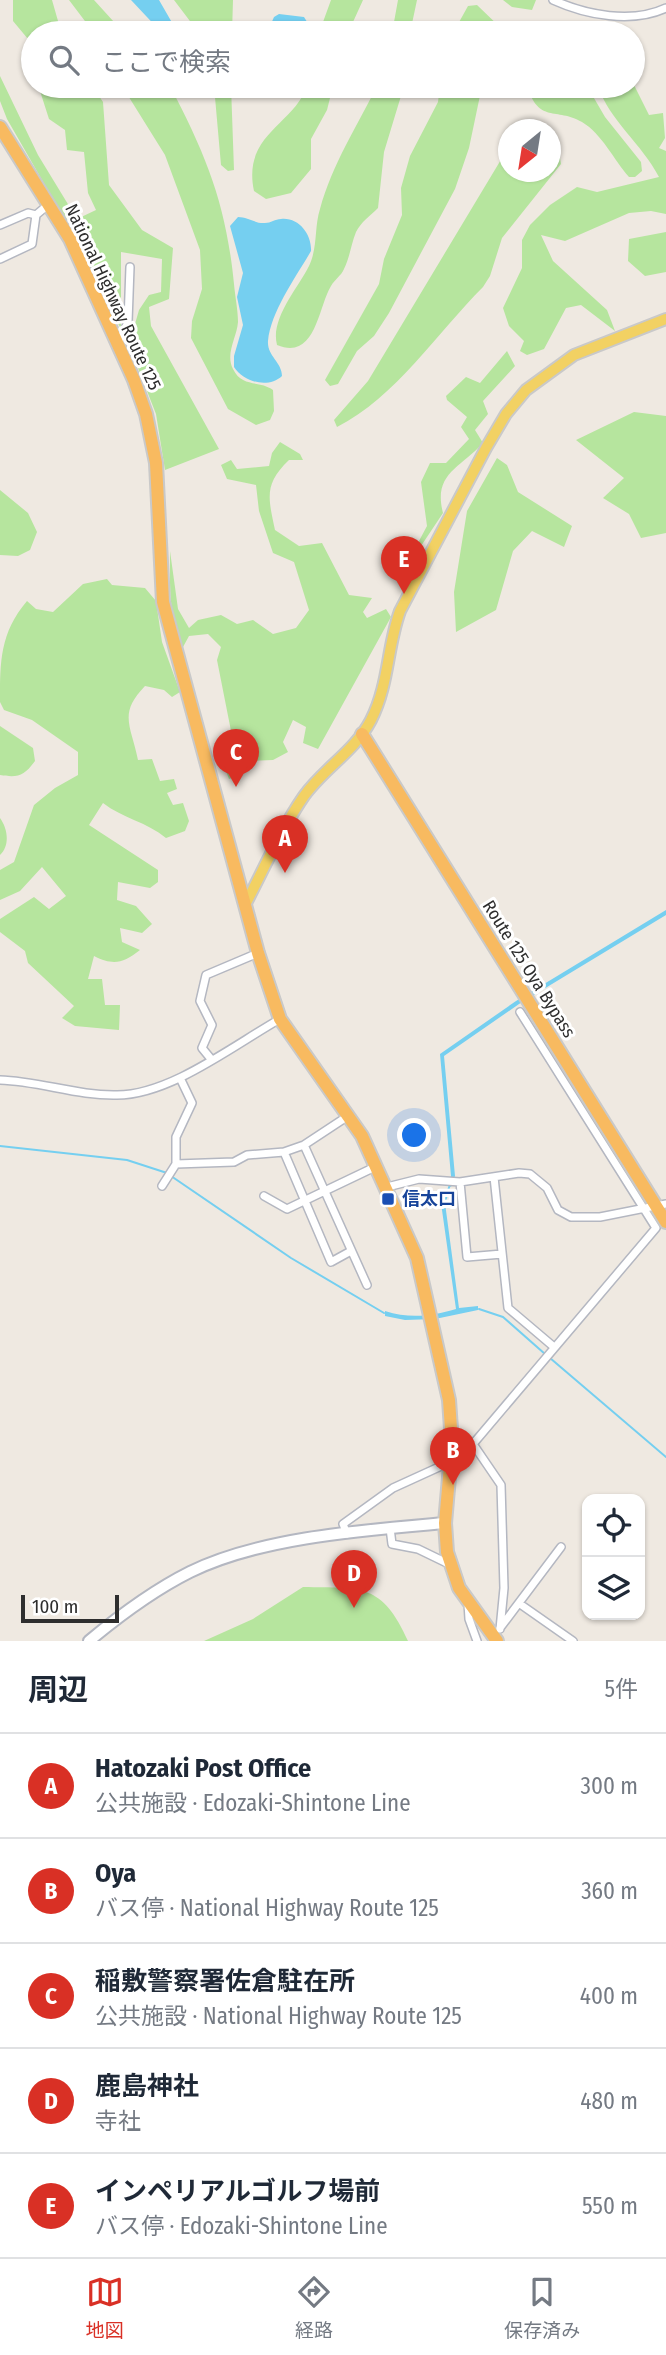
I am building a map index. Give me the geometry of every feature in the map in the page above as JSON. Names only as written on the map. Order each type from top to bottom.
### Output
[{"type":"highway","name":"National Highway Route 125","points":[[0,127],[13,152],[50,204],[70,239],[141,399],[156,463],[163,602],[258,953],[280,1018],[301,1053],[348,1116],[377,1166],[417,1258],[430,1306],[449,1400],[452,1443],[445,1523],[449,1564],[468,1602],[497,1636]]},
{"type":"highway","name":"Route 125 Oya Bypass","points":[[362,734],[666,1222]]},
{"type":"main road","points":[[245,905],[303,797],[362,734],[381,696],[393,631],[401,611],[506,414],[536,381],[561,363],[666,319]]},
{"type":"main road","points":[[89,1641],[163,1588],[209,1564],[251,1550],[390,1528],[445,1523]]},
{"type":"street","points":[[553,0],[608,16],[650,15],[666,8]]},
{"type":"street","points":[[0,259],[32,244],[36,215],[50,204]]},
{"type":"street","points":[[0,225],[29,213],[36,215]]},
{"type":"street","points":[[118,344],[128,322],[130,267]]},
{"type":"street","points":[[211,1059],[202,1048],[212,1025],[200,1001],[206,975],[258,953]]},
{"type":"street","points":[[473,1444],[656,1228],[655,1206],[520,1012]]},
{"type":"street","points":[[0,1080],[116,1096],[148,1092],[181,1080],[280,1018]]},
{"type":"street","points":[[162,1186],[176,1164],[176,1137],[192,1103],[181,1080]]},
{"type":"street","points":[[176,1164],[234,1162],[247,1155],[284,1152],[304,1145],[348,1116]]},
{"type":"street","points":[[304,1145],[367,1285]]},
{"type":"street","points":[[284,1152],[331,1262],[351,1251]]},
{"type":"street","points":[[264,1196],[286,1209],[377,1166]]},
{"type":"street","points":[[387,1187],[419,1179],[460,1182],[530,1174],[547,1188],[558,1210],[571,1217],[600,1217],[655,1206]]},
{"type":"street","points":[[494,1177],[508,1308],[553,1348]]},
{"type":"street","points":[[460,1182],[467,1257],[502,1254]]},
{"type":"street","points":[[452,1443],[473,1444]]},
{"type":"street","points":[[473,1444],[501,1485],[504,1588],[497,1636]]},
{"type":"street","points":[[347,1534],[344,1524],[393,1488],[451,1462]]},
{"type":"street","points":[[390,1528],[392,1544],[426,1552],[449,1564]]},
{"type":"street","points":[[497,1636],[561,1547]]},
{"type":"street","points":[[468,1602],[469,1619],[477,1641]]},
{"type":"street","points":[[520,1604],[573,1641]]},
{"type":"green space","points":[[13,0],[52,0],[58,21],[21,21],[21,31],[13,21]]},
{"type":"green space","points":[[69,0],[94,0],[113,21],[85,21]]},
{"type":"green space","points":[[174,0],[233,0],[232,21],[190,21]]},
{"type":"green space","points":[[331,0],[363,0],[353,21],[323,21]]},
{"type":"green space","points":[[398,0],[417,0],[413,21],[394,21]]},
{"type":"green space","points":[[503,0],[536,0],[532,10],[512,7]]},
{"type":"green space","points":[[477,5],[494,21],[460,21],[468,6]]},
{"type":"green space","points":[[0,76],[38,155],[77,219],[96,210],[88,193],[84,152],[67,150],[65,130],[49,119],[42,98],[100,98],[103,102],[109,185],[142,230],[173,248],[169,299],[149,307],[151,326],[219,449],[165,470],[156,414],[129,345],[139,310],[149,295],[161,292],[162,259],[121,252],[121,329],[69,227],[7,119],[0,101]]},
{"type":"green space","points":[[129,98],[176,98],[194,136],[213,182],[226,229],[238,322],[231,363],[241,379],[273,390],[274,411],[270,420],[256,425],[228,409],[191,338],[192,321],[202,289],[200,250],[165,155]]},
{"type":"green space","points":[[215,98],[231,98],[234,170],[228,171],[221,165]]},
{"type":"green space","points":[[330,98],[327,110],[311,139],[311,169],[291,193],[266,199],[254,191],[252,172],[255,156],[262,143],[300,99]]},
{"type":"green space","points":[[371,98],[400,98],[384,152],[378,208],[356,232],[344,269],[331,286],[308,339],[290,348],[277,345],[276,335],[281,314],[312,259],[318,216],[331,177]]},
{"type":"green space","points":[[438,98],[479,98],[469,148],[455,189],[389,313],[374,336],[357,351],[338,384],[330,386],[325,380],[379,284],[384,259],[402,215],[401,188],[410,156]]},
{"type":"green space","points":[[532,98],[594,98],[605,117],[641,162],[642,171],[635,177],[629,177],[589,127],[573,118],[549,113],[537,106]]},
{"type":"green space","points":[[603,98],[640,98],[649,115],[663,113],[665,138],[659,148],[666,151],[666,214],[651,211],[629,213],[565,241],[541,235],[553,261],[607,310],[615,331],[581,305],[566,308],[544,349],[527,355],[520,351],[524,341],[509,326],[503,308],[522,268],[522,240],[530,225],[550,205],[577,187],[597,192],[659,177]]},
{"type":"green space","points":[[498,165],[498,182],[547,182],[502,238],[490,276],[483,287],[397,382],[358,414],[337,427],[334,420],[368,381]]},
{"type":"green space","points":[[666,232],[666,272],[645,276],[628,261],[629,239]]},
{"type":"green space","points":[[507,351],[515,366],[483,401],[488,414],[475,430],[483,443],[450,473],[442,489],[443,513],[415,555],[412,554],[427,526],[421,482],[430,463],[446,463],[469,439],[461,427],[467,417],[447,400],[446,396],[466,377],[480,383]]},
{"type":"green space","points":[[634,412],[666,416],[666,533],[641,538],[629,514],[603,498],[624,478],[576,440]]},
{"type":"green space","points":[[280,442],[300,454],[303,460],[289,460],[275,476],[270,500],[275,530],[299,546],[322,543],[349,595],[372,598],[363,612],[367,618],[386,609],[391,617],[318,749],[303,743],[306,727],[293,720],[283,742],[288,752],[273,760],[244,761],[241,775],[229,779],[222,761],[233,741],[217,660],[221,647],[208,634],[189,636],[183,647],[172,612],[170,551],[178,609],[189,628],[198,620],[221,615],[237,624],[253,620],[273,634],[296,628],[309,610],[294,562],[273,553],[259,511],[256,485],[227,479],[221,465],[231,460],[237,469],[269,466],[272,453]]},
{"type":"green space","points":[[497,458],[507,465],[518,492],[572,526],[564,547],[532,531],[513,551],[496,610],[456,632],[454,592],[467,511]]},
{"type":"green space","points":[[0,490],[28,513],[37,532],[30,550],[18,556],[0,555]]},
{"type":"green space","points":[[107,579],[112,585],[145,588],[156,601],[162,642],[180,692],[172,697],[164,690],[145,686],[129,712],[130,729],[138,760],[152,759],[160,781],[174,779],[177,789],[167,793],[173,805],[183,803],[189,821],[185,831],[166,838],[103,803],[89,825],[158,870],[158,882],[150,888],[118,882],[117,900],[136,906],[152,924],[142,933],[120,928],[122,942],[140,950],[118,962],[94,956],[88,979],[102,979],[105,1005],[120,1005],[119,1030],[75,1026],[62,1018],[74,1006],[28,963],[25,951],[0,932],[0,919],[34,897],[49,909],[66,896],[42,867],[20,891],[0,900],[0,870],[14,862],[34,805],[55,788],[78,775],[78,752],[32,720],[4,710],[0,702],[3,648],[11,625],[27,601],[36,609],[53,612],[83,584]]},
{"type":"green space","points":[[0,726],[33,748],[35,761],[20,775],[0,775]]},
{"type":"green space","points":[[0,818],[7,837],[0,855]]},
{"type":"green space","points":[[303,1587],[355,1589],[368,1593],[389,1608],[408,1641],[204,1641],[253,1619]]},
{"type":"water","points":[[131,0],[159,0],[171,21],[151,21]]},
{"type":"water","points":[[279,14],[304,17],[306,21],[272,21]]},
{"type":"water","points":[[238,217],[262,223],[281,219],[293,221],[307,233],[311,245],[311,251],[285,294],[270,330],[268,346],[282,376],[270,382],[250,380],[234,367],[234,356],[243,325],[237,297],[243,273],[230,226]]},
{"type":"water","points":[[666,910],[666,915],[519,1004],[444,1056],[455,1176],[451,1187],[448,1185],[451,1176],[440,1054],[516,1001]]},
{"type":"water","points":[[441,1203],[445,1203],[459,1308],[478,1306],[478,1310],[435,1319],[405,1320],[385,1316],[385,1311],[421,1316],[456,1309]]},
{"type":"waterway","points":[[0,1146],[127,1160],[167,1173]]},
{"type":"waterway","points":[[171,1176],[291,1258],[384,1313]]},
{"type":"waterway","points":[[444,1205],[450,1184]]},
{"type":"waterway","points":[[479,1309],[503,1317],[545,1354]]},
{"type":"waterway","points":[[550,1358],[666,1457]]},
{"type":"place","name":"インペリアルゴルフ場前","points":[[404,594]]},
{"type":"place","name":"稲敷警察署佐倉駐在所","points":[[236,787]]},
{"type":"place","name":"Hatozaki Post Office","points":[[285,873]]},
{"type":"place","name":"信太口","points":[[388,1199]]},
{"type":"place","name":"Oya","points":[[453,1485]]},
{"type":"place","name":"鹿島神社","points":[[354,1608]]}]
